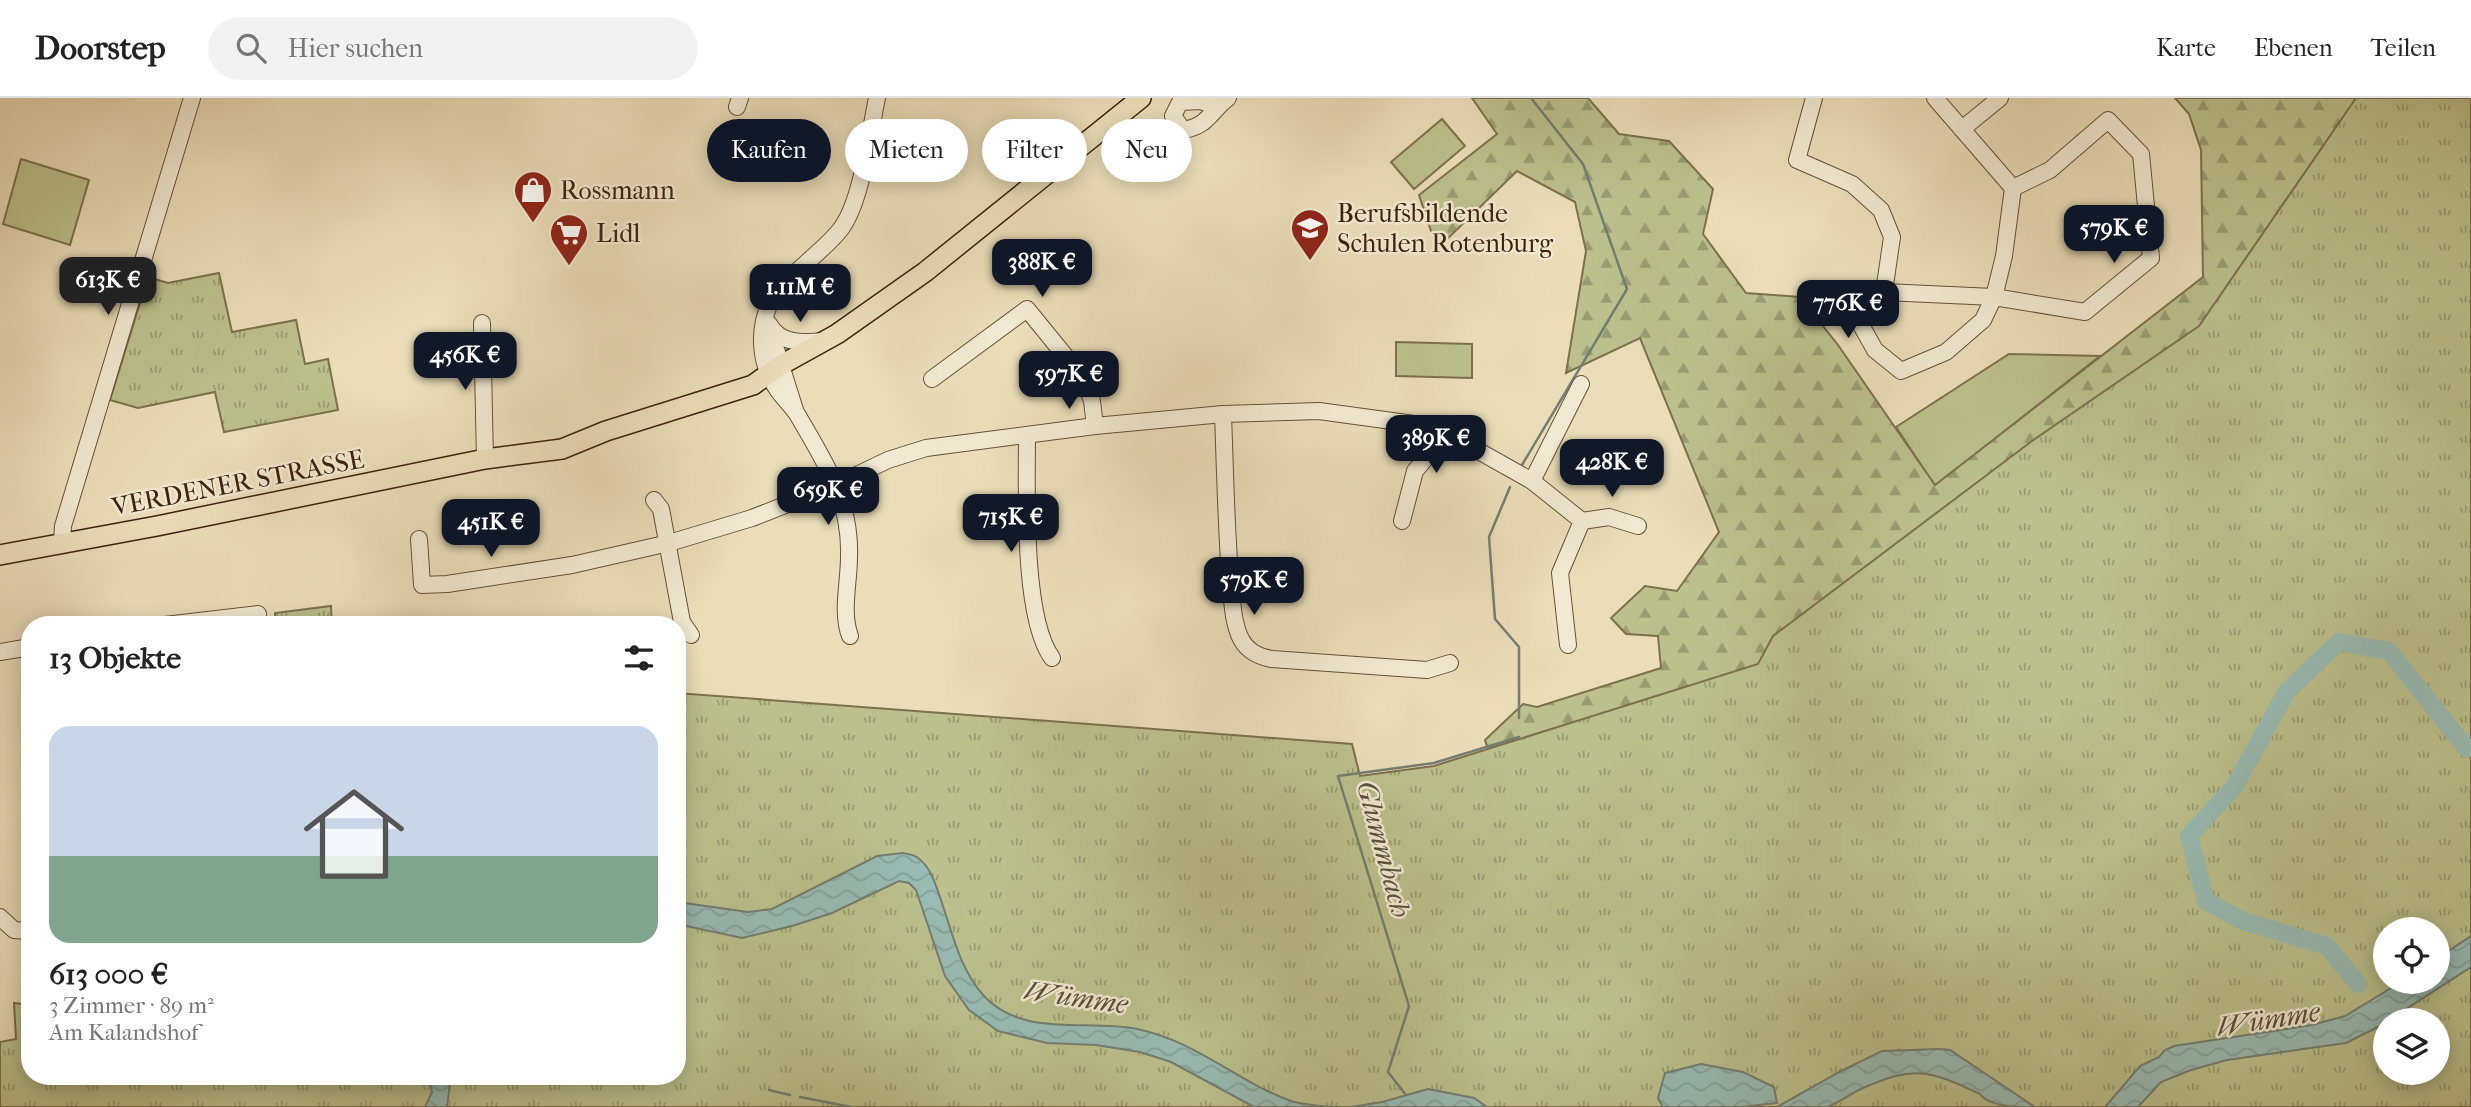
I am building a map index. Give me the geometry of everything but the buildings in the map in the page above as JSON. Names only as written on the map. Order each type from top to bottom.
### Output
[{"type":"main road","name":"VERDENER STRASSE","points":[[0,555],[134,531],[485,459],[562,450],[606,431],[753,385],[772,370],[826,341],[970,239],[1141,98]]},
{"type":"street","points":[[62,542],[63,526],[82,461],[192,98]]},
{"type":"street","points":[[850,636],[846,621],[846,519],[836,485],[796,412],[789,384],[772,370],[768,319],[769,303],[780,289],[828,244],[849,218],[864,164],[877,98]]},
{"type":"street","points":[[1814,98],[1797,160],[1852,184],[1881,210],[1892,237],[1884,292],[1861,325],[1875,350],[1901,371],[1946,352],[1983,320],[1994,297],[2004,256],[2012,188],[1935,98]]},
{"type":"street","points":[[1962,129],[2000,98]]},
{"type":"street","points":[[1884,292],[1994,297],[2085,312],[2151,258],[2141,154],[2108,120],[2050,170],[2012,188]]},
{"type":"street","points":[[932,379],[1027,309],[1084,379],[1090,390],[1095,426]]},
{"type":"street","points":[[768,319],[787,340],[826,341]]},
{"type":"street","points":[[482,323],[485,459]]},
{"type":"street","points":[[1532,481],[1581,384]]},
{"type":"street","points":[[419,539],[422,585],[447,584],[572,565],[669,543],[737,521],[751,513],[766,511],[836,485],[906,453],[926,448],[1095,426],[1223,414],[1319,411],[1436,427],[1532,481],[1582,521],[1609,517],[1638,526]]},
{"type":"street","points":[[1223,414],[1226,531],[1232,600],[1239,634],[1244,644],[1258,655],[1272,659],[1427,670],[1450,663]]},
{"type":"street","points":[[1402,521],[1415,471],[1436,446],[1436,427]]},
{"type":"street","points":[[1027,435],[1032,590],[1040,636],[1052,658]]},
{"type":"street","points":[[654,500],[661,509],[669,543],[681,616]]},
{"type":"street","points":[[1568,645],[1560,573],[1582,521]]},
{"type":"street","points":[[241,616],[258,616]]},
{"type":"street","points":[[686,628],[691,635]]},
{"type":"street","points":[[0,652],[21,648]]},
{"type":"street","points":[[0,917],[14,930],[21,930]]},
{"type":"green space","points":[[1472,98],[1588,98],[1619,134],[1669,141],[1713,189],[1703,234],[1746,293],[1800,297],[1838,345],[1935,485],[2203,277],[2201,150],[2189,114],[2175,98],[2471,98],[2471,473],[1758,665],[1488,749],[1485,740],[1523,704],[1537,707],[1661,668],[1658,636],[1626,634],[1611,618],[1645,586],[1677,591],[1719,532],[1640,338],[1566,373],[1586,251],[1575,202],[1517,171],[1437,249],[1419,195],[1497,134]]},
{"type":"green space","points":[[2356,98],[2471,98],[2471,1107],[0,1107],[0,1042],[16,1039],[14,1003],[21,1004],[21,1085],[686,1085],[686,694],[1352,744],[1360,776],[1434,766],[1758,664],[1773,636],[2032,441],[2199,326]]},
{"type":"green space","points":[[1442,119],[1465,146],[1414,189],[1391,162]]},
{"type":"green space","points":[[21,159],[89,180],[70,245],[3,224]]},
{"type":"green space","points":[[219,273],[232,332],[296,320],[305,364],[328,359],[338,410],[224,432],[215,392],[138,408],[110,400],[148,277],[168,283]]},
{"type":"green space","points":[[1396,342],[1472,344],[1472,378],[1396,376]]},
{"type":"green space","points":[[2009,354],[2100,356],[1935,486],[1896,427]]},
{"type":"green space","points":[[331,606],[332,616],[275,616],[275,613]]},
{"type":"water","points":[[903,853],[923,862],[937,889],[969,975],[984,996],[1000,1009],[1037,1022],[1118,1026],[1158,1035],[1178,1042],[1271,1093],[1291,1101],[1333,1107],[1254,1107],[1171,1062],[1140,1052],[1096,1045],[1047,1043],[998,1031],[969,1010],[945,976],[916,890],[909,883],[899,881],[832,913],[742,938],[686,926],[686,903],[748,912],[772,909],[877,856]]},
{"type":"water","points":[[2471,936],[2471,967],[2450,981],[2450,950]]},
{"type":"water","points":[[2381,994],[2429,994],[2408,1008],[2373,1008],[2373,1030],[2346,1043],[2227,1060],[2161,1082],[2138,1107],[2105,1107],[2140,1066],[2174,1046],[2312,1025],[2345,1016]]},
{"type":"water","points":[[1950,1050],[2035,1107],[1997,1104],[1947,1080],[1908,1074],[1879,1081],[1827,1107],[1777,1107],[1882,1051]]},
{"type":"water","points":[[1701,1064],[1743,1072],[1774,1087],[1777,1103],[1741,1107],[1663,1107],[1658,1098],[1665,1073]]},
{"type":"water","points":[[431,1085],[450,1085],[447,1107],[425,1107],[432,1092]]},
{"type":"water","points":[[1428,1089],[1474,1098],[1487,1107],[1351,1107],[1382,1102]]},
{"type":"waterway","name":"Glummbach","points":[[1522,465],[1627,289],[1583,164],[1531,98]]},
{"type":"waterway","name":"Glummbach","points":[[1510,487],[1489,537],[1495,619],[1519,647],[1519,718]]},
{"type":"waterway","points":[[2358,984],[2327,946],[2243,921],[2206,901],[2189,836],[2234,787],[2287,691],[2339,642],[2389,651],[2466,748],[2471,748]]},
{"type":"waterway","name":"Glummbach","points":[[1406,1095],[1388,1072],[1409,1006],[1338,776],[1434,763],[1519,737]]},
{"type":"waterway","points":[[769,1090],[790,1095]]},
{"type":"waterway","points":[[800,1097],[851,1107]]},
{"type":"place","name":"Rossmann","points":[[533,224]]},
{"type":"place","name":"Berufsbildende Schulen Rotenburg","points":[[1310,262]]},
{"type":"place","name":"Lidl","points":[[569,267]]},
{"type":"water label","name":"Wümme","points":[[1076,997]]},
{"type":"water label","name":"Wümme","points":[[2268,1019]]}]
